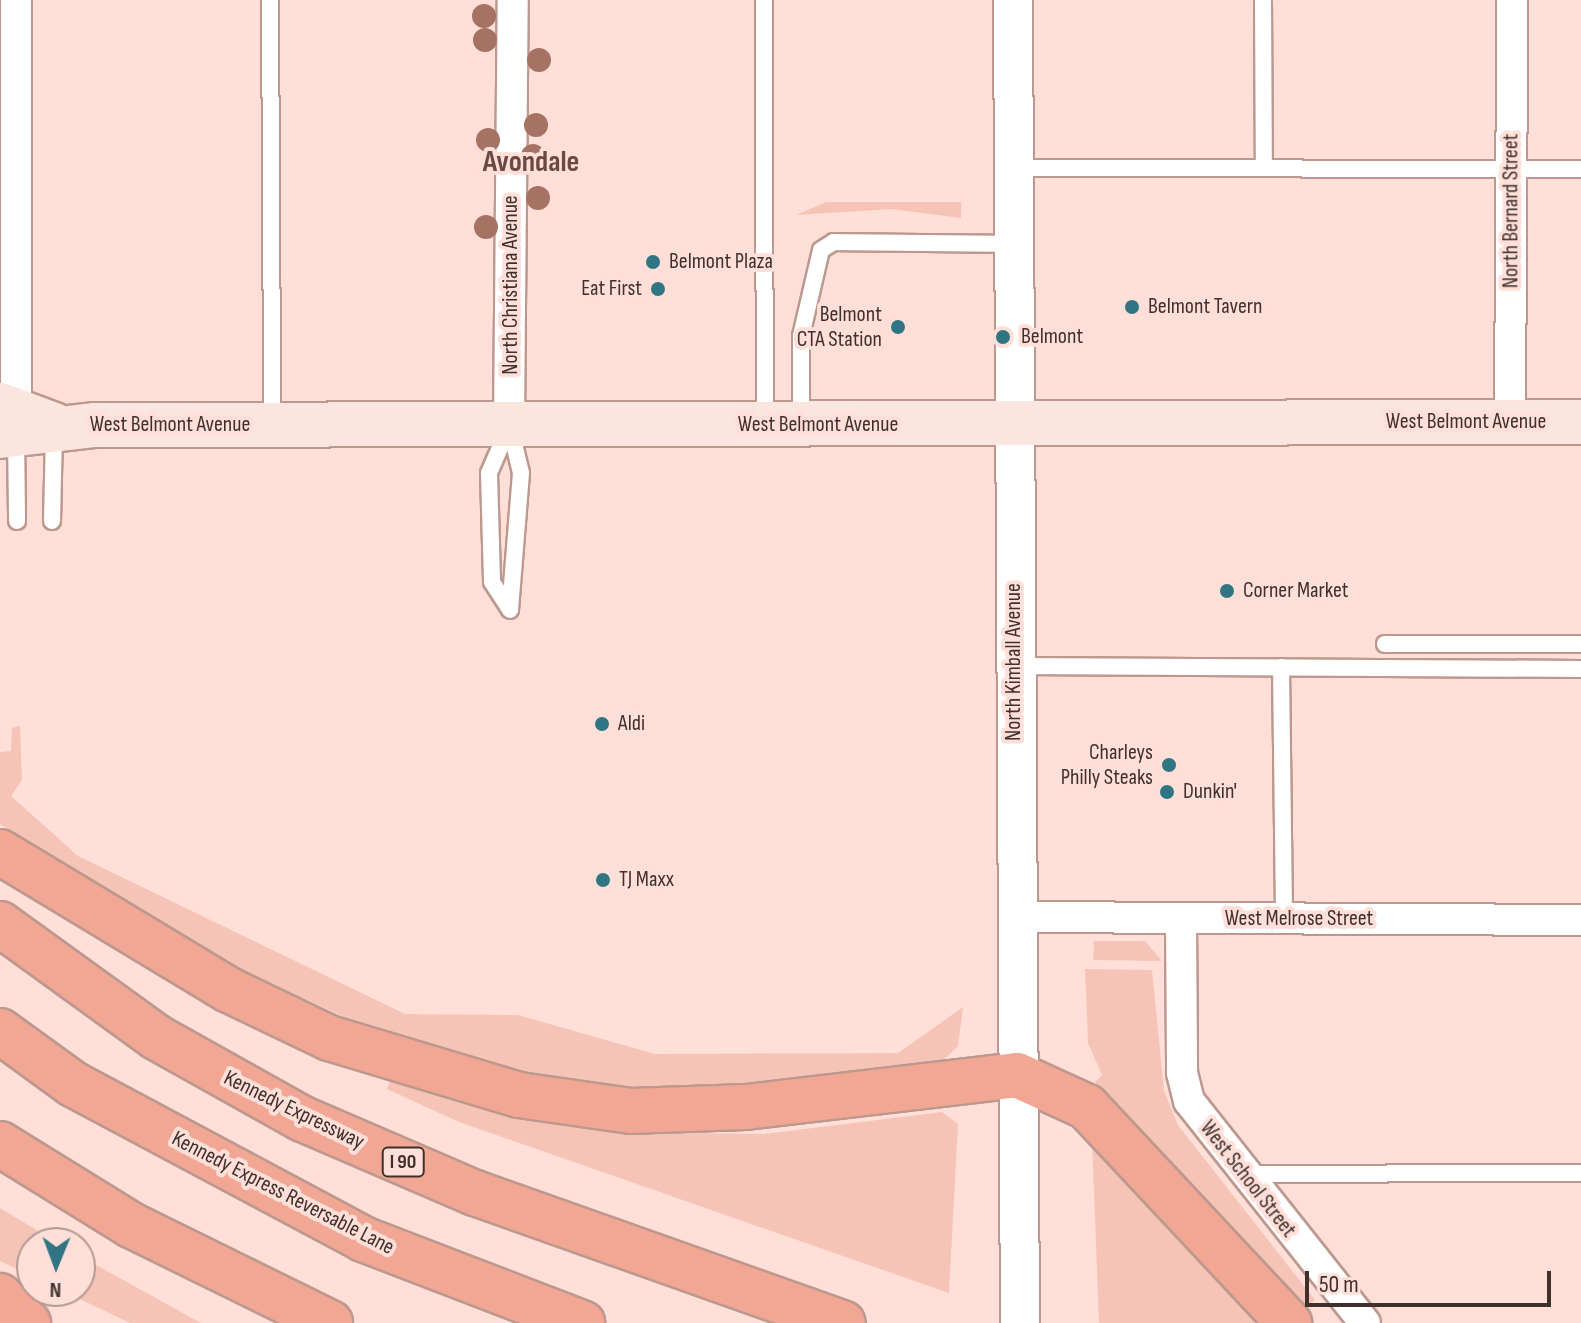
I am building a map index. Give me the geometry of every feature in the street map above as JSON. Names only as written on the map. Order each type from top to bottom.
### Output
[{"type":"highway","points":[[0,852],[216,983],[329,1038],[519,1095],[631,1111],[674,1110],[1017,1075],[1087,1107],[1289,1323]]},
{"type":"highway","name":"Kennedy Expressway","points":[[0,924],[156,1037],[303,1119],[475,1193],[843,1323]]},
{"type":"highway","name":"Kennedy Express Reversable Lane","points":[[0,1031],[73,1084],[363,1239],[582,1323]]},
{"type":"highway","points":[[0,1144],[131,1225],[330,1323]]},
{"type":"highway","points":[[0,1296],[28,1323]]},
{"type":"main road","name":"West Belmont Avenue","points":[[17,421],[272,425],[1581,422]]},
{"type":"street","points":[[16,0],[8,231],[17,421]]},
{"type":"street","name":"North Christiana Avenue","points":[[509,425],[513,0]]},
{"type":"street","name":"North Kimball Avenue","points":[[1013,0],[1020,1323]]},
{"type":"street","name":"North Bernard Street","points":[[1510,423],[1512,0]]},
{"type":"street","name":"West Melrose Street","points":[[1016,917],[1581,920]]},
{"type":"street","name":"West School Street","points":[[1181,918],[1182,1073],[1203,1126],[1365,1323]]},
{"type":"lane","points":[[270,0],[272,425]]},
{"type":"lane","points":[[764,0],[783,425]]},
{"type":"lane","points":[[1263,0],[1264,168]]},
{"type":"lane","points":[[1014,168],[1581,169]]},
{"type":"lane","points":[[783,425],[821,250],[834,242],[1013,244]]},
{"type":"lane","points":[[17,421],[17,521]]},
{"type":"lane","points":[[17,421],[52,521]]},
{"type":"lane","points":[[509,425],[521,473],[510,610],[492,582],[489,473],[509,425]]},
{"type":"lane","points":[[1385,644],[1581,644]]},
{"type":"lane","points":[[1015,666],[1581,669]]},
{"type":"lane","points":[[1281,667],[1284,918]]},
{"type":"lane","points":[[1244,1174],[1581,1173]]},
{"type":"shaded area","points":[[826,202],[961,202],[961,218],[891,209],[796,215]]},
{"type":"shaded area","points":[[20,726],[22,780],[11,796],[78,856],[405,1014],[518,1015],[655,1054],[898,1053],[963,1007],[958,1046],[940,1063],[759,1090],[572,1090],[375,1031],[176,940],[0,824],[0,752],[11,751],[12,728]]},
{"type":"shaded area","points":[[1094,941],[1145,941],[1162,961],[1093,960]]},
{"type":"shaded area","points":[[1085,969],[1152,970],[1164,1091],[1178,1125],[1315,1300],[1306,1307],[1095,1082],[1102,1075],[1088,1043]]},
{"type":"shaded area","points":[[391,1078],[473,1105],[613,1132],[764,1134],[942,1112],[958,1124],[949,1293],[459,1122],[387,1089]]},
{"type":"shaded area","points":[[1092,1141],[1254,1317],[1254,1323],[1099,1323]]},
{"type":"shaded area","points":[[0,1208],[31,1227],[16,1227],[16,1268],[0,1261]]},
{"type":"shaded area","points":[[96,1265],[201,1323],[130,1323],[96,1307]]},
{"type":"place","name":"Belmont Plaza","points":[[653,262]]},
{"type":"place","name":"Eat First","points":[[658,289]]},
{"type":"place","name":"Belmont Tavern","points":[[1132,307]]},
{"type":"place","name":"Belmont CTA Station","points":[[898,327]]},
{"type":"place","name":"Belmont","points":[[1003,337]]},
{"type":"place","name":"Corner Market","points":[[1227,591]]},
{"type":"place","name":"Aldi","points":[[602,724]]},
{"type":"place","name":"Charleys Philly Steaks","points":[[1169,765]]},
{"type":"place","name":"Dunkin'","points":[[1167,792]]},
{"type":"place","name":"TJ Maxx","points":[[603,880]]},
{"type":"district","name":"Avondale","points":[[531,162]]}]
